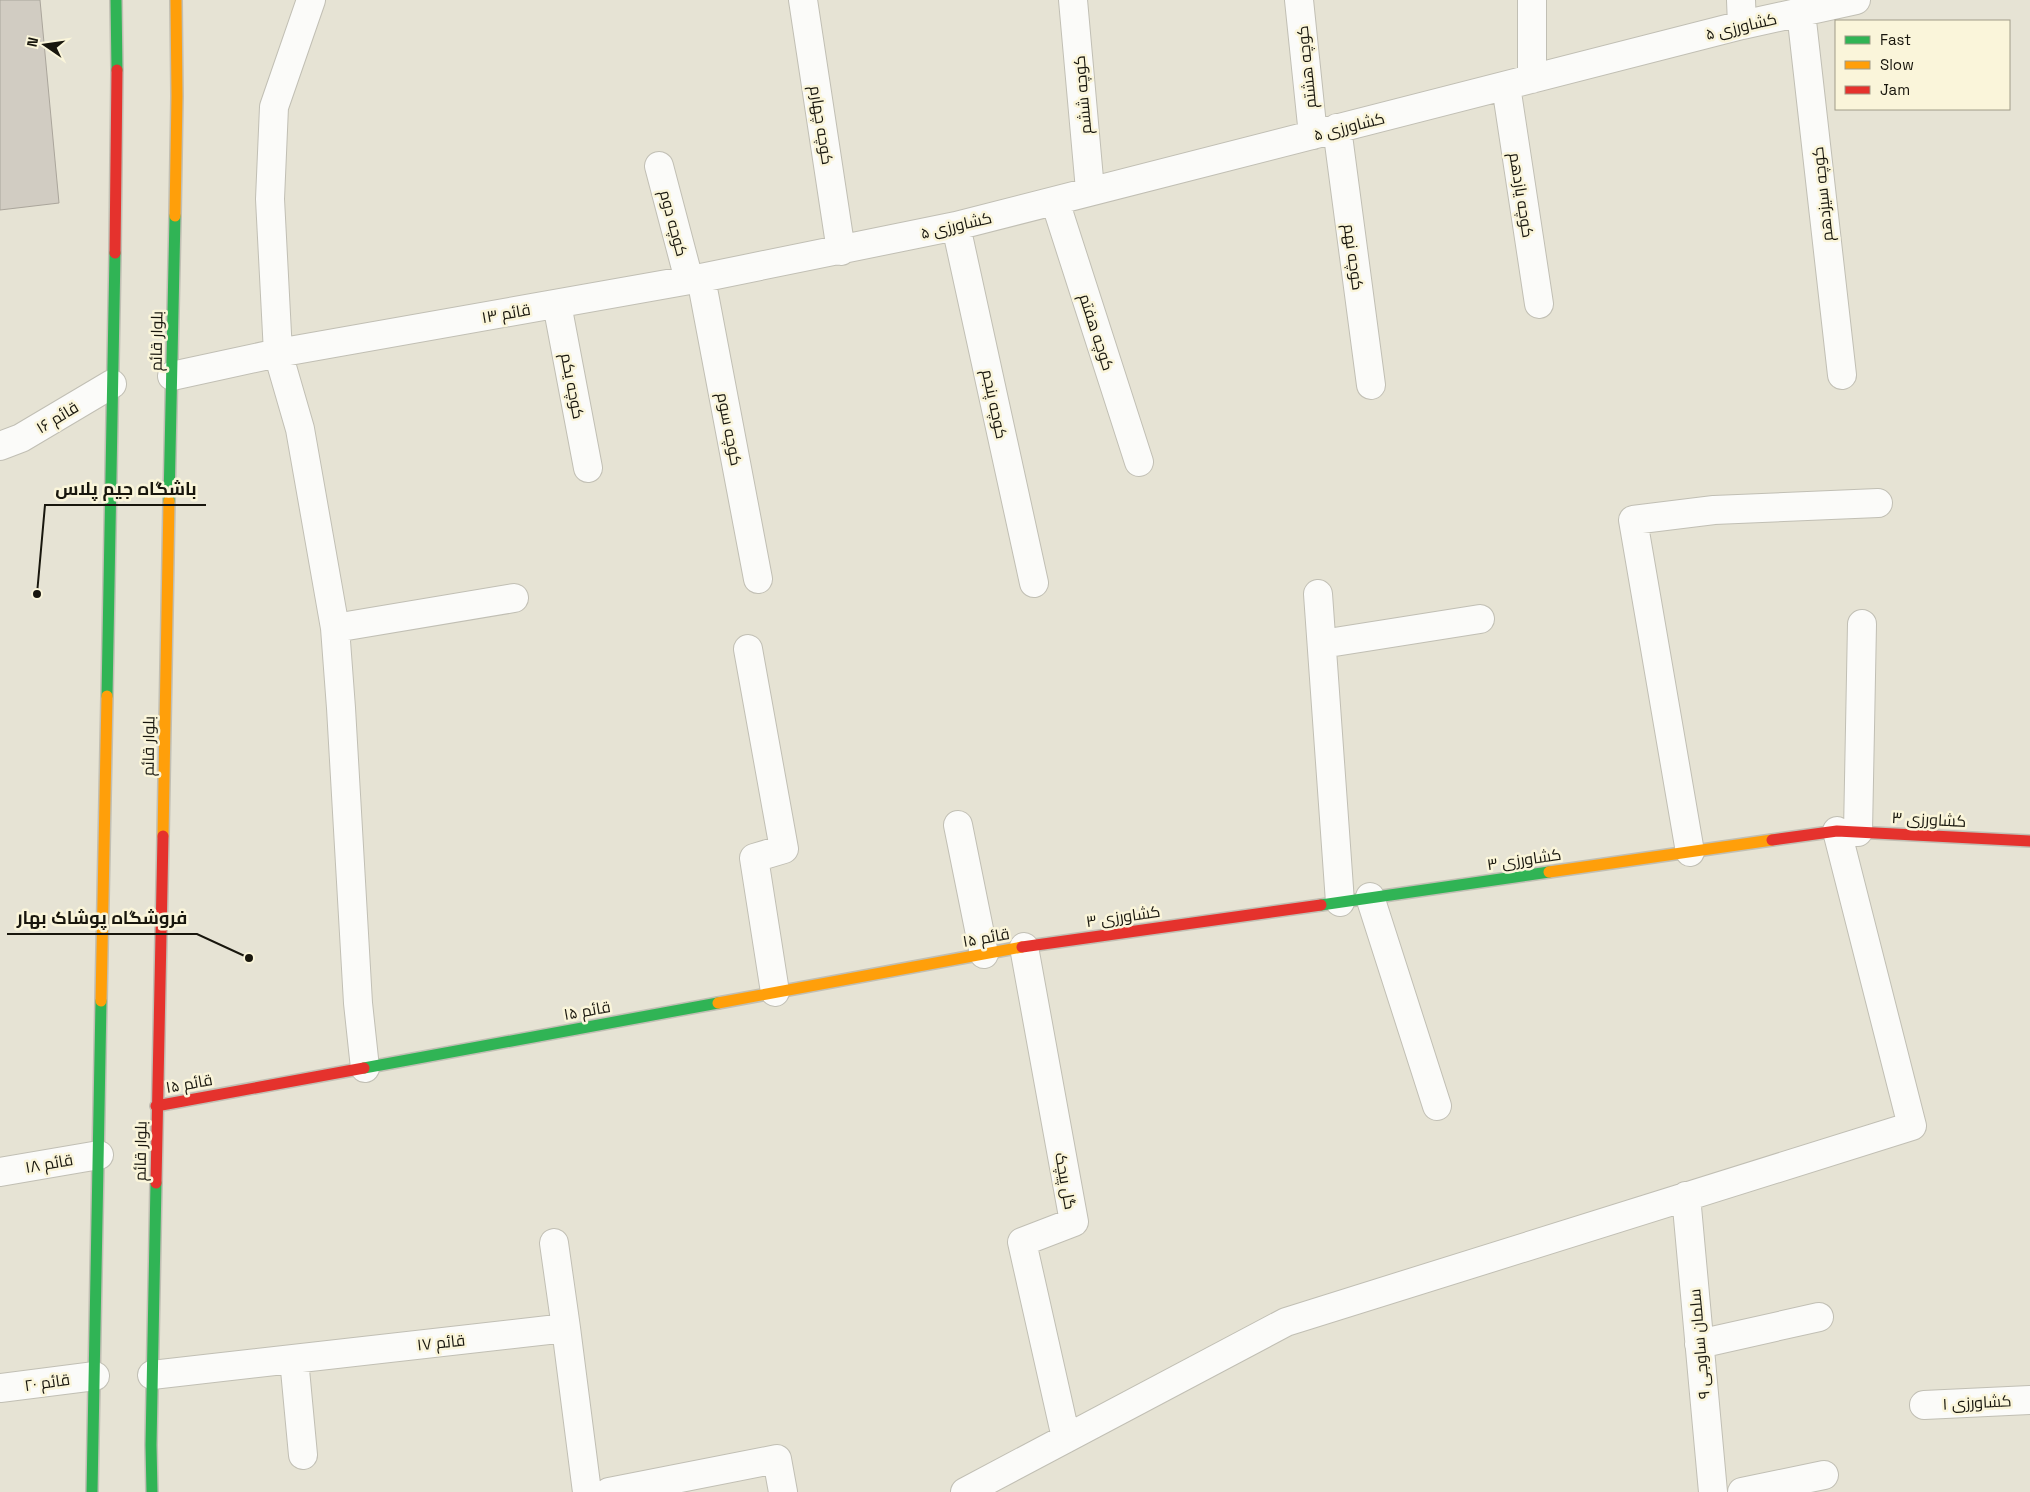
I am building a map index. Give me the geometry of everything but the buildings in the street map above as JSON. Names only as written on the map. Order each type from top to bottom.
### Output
[{"type":"street","points":[[92,1492],[118,100],[116,0]]},
{"type":"street","name":"بلوار قائم","points":[[152,1492],[156,1106],[177,96],[176,0]]},
{"type":"street","points":[[310,0],[274,107],[270,199],[278,354],[300,428],[335,628],[342,708],[350,889],[358,1003],[365,1068]]},
{"type":"street","name":"کوچه چهارم","points":[[803,0],[841,251]]},
{"type":"street","name":"کوچه ششم","points":[[1074,0],[1090,190]]},
{"type":"street","name":"کوچه هشتم","points":[[1298,0],[1325,132]]},
{"type":"street","points":[[1532,0],[1532,78]]},
{"type":"street","name":"کشاورزی ۵","points":[[841,251],[956,226],[1055,201],[1090,190],[1506,86],[1742,13],[1801,12],[1856,0]]},
{"type":"street","name":"کوچه سیزدهم","points":[[1801,12],[1842,375]]},
{"type":"street","name":"کوچه یازدهم","points":[[1506,86],[1539,304]]},
{"type":"street","name":"کوچه نهم","points":[[1325,132],[1371,385]]},
{"type":"street","name":"کوچه دوم","points":[[659,166],[695,279]]},
{"type":"street","name":"کوچه هفتم","points":[[1055,201],[1139,462]]},
{"type":"street","name":"کوچه پنجم","points":[[956,226],[1034,583]]},
{"type":"street","name":"قائم ۱۳","points":[[172,376],[278,354],[841,251]]},
{"type":"street","name":"کوچه سوم","points":[[695,279],[758,579]]},
{"type":"street","name":"کوچه یکم","points":[[557,304],[588,468]]},
{"type":"street","name":"قائم ۱۶","points":[[0,446],[21,438],[112,384]]},
{"type":"street","points":[[1690,852],[1633,520],[1714,510],[1878,503]]},
{"type":"street","points":[[1318,594],[1340,902]]},
{"type":"street","points":[[335,628],[514,598]]},
{"type":"street","points":[[1322,644],[1480,619]]},
{"type":"street","points":[[965,1492],[1286,1322],[1912,1126],[1848,832],[1862,624]]},
{"type":"street","points":[[748,649],[784,849],[754,858],[775,992]]},
{"type":"street","points":[[958,825],[984,954]]},
{"type":"street","name":"کشاورزی ۳","points":[[1024,947],[1690,852],[1848,832],[2030,841]]},
{"type":"street","points":[[1370,898],[1437,1106]]},
{"type":"street","name":"قائم ۱۵","points":[[156,1106],[1024,947]]},
{"type":"street","name":"گل پیچک","points":[[1024,947],[1074,1222],[1022,1242],[1066,1438]]},
{"type":"street","name":"قائم ۱۸","points":[[0,1172],[99,1155]]},
{"type":"street","name":"سلمان ساوجی ۹","points":[[1686,1196],[1713,1492]]},
{"type":"street","points":[[554,1243],[587,1492]]},
{"type":"street","points":[[1699,1344],[1819,1317]]},
{"type":"street","name":"قائم ۱۷","points":[[152,1375],[566,1328]]},
{"type":"street","points":[[294,1359],[303,1455]]},
{"type":"street","name":"قائم ۲۰","points":[[0,1388],[95,1376]]},
{"type":"street","name":"کشاورزی ۱","points":[[1924,1405],[2030,1400]]},
{"type":"street","points":[[609,1492],[777,1460],[783,1492]]},
{"type":"street","points":[[1742,1492],[1824,1475]]},
{"type":"traffic: fast","points":[[116,0],[117,70]]},
{"type":"traffic: fast","points":[[169,501],[175,216]]},
{"type":"traffic: fast","points":[[107,696],[115,253]]},
{"type":"traffic: fast","points":[[1321,905],[1549,872]]},
{"type":"traffic: fast","points":[[92,1492],[101,1001]]},
{"type":"traffic: fast","points":[[364,1068],[718,1003]]},
{"type":"traffic: fast","points":[[152,1492],[151,1445],[156,1183]]},
{"type":"traffic: slow","points":[[175,216],[176,0]]},
{"type":"traffic: slow","points":[[163,836],[169,501]]},
{"type":"traffic: slow","points":[[101,1001],[107,696]]},
{"type":"traffic: slow","points":[[1549,872],[1772,840]]},
{"type":"traffic: slow","points":[[718,1003],[1022,947]]},
{"type":"traffic: jam","points":[[115,253],[117,70]]},
{"type":"traffic: jam","points":[[1772,840],[1837,831],[2030,841]]},
{"type":"traffic: jam","points":[[156,1183],[163,836]]},
{"type":"traffic: jam","points":[[1022,947],[1321,905]]},
{"type":"traffic: jam","points":[[156,1106],[364,1068]]},
{"type":"place","name":"باشگاه جیم پلاس","points":[[37,594]]},
{"type":"place","name":"فروشگاه پوشاک بهار","points":[[249,958]]}]
